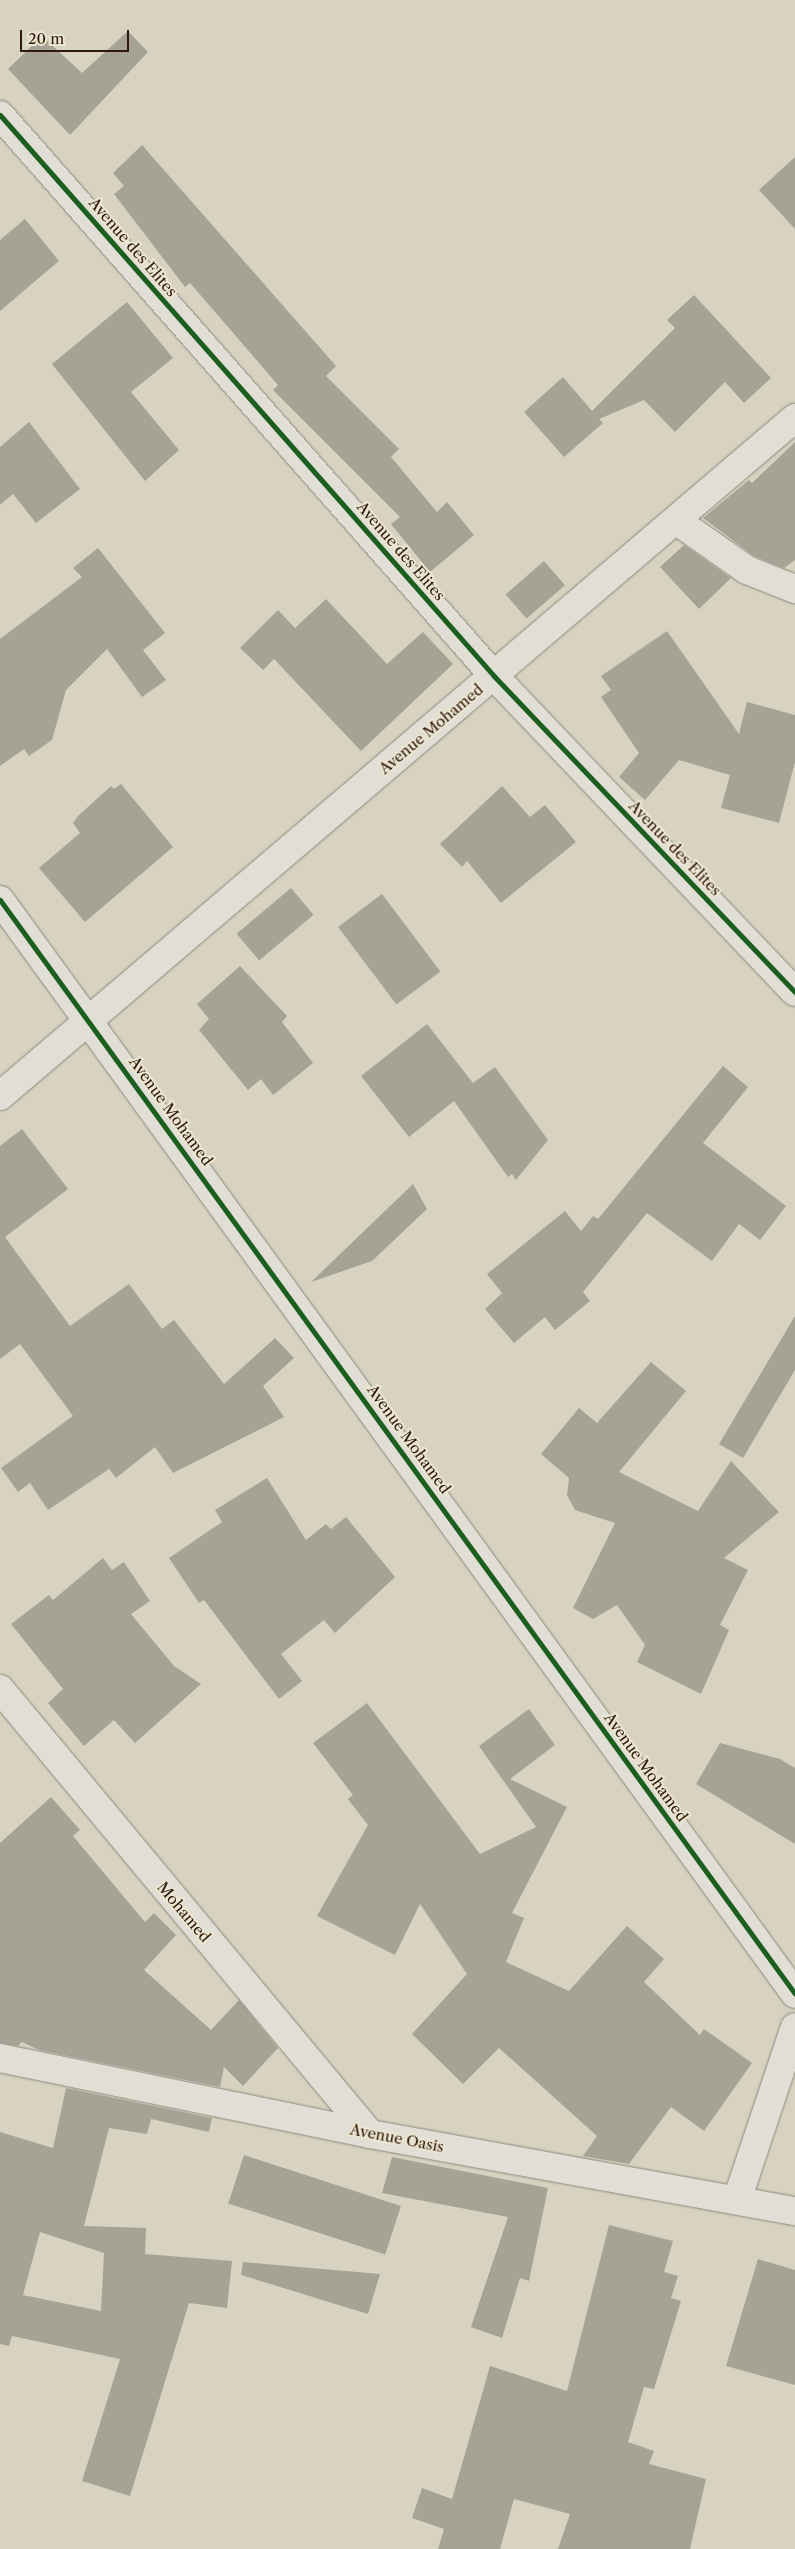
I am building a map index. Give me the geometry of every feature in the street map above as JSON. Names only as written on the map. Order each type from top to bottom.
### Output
[{"type":"street","name":"Avenue des Elites","points":[[0,114],[494,676],[795,992]]},
{"type":"street","name":"Avenue Mohamed","points":[[0,1096],[89,1018],[678,521],[795,418]]},
{"type":"street","points":[[678,521],[747,570],[795,589]]},
{"type":"street","name":"Avenue Mohamed","points":[[0,900],[89,1018],[795,1994]]},
{"type":"street","name":"Mohamed","points":[[0,1688],[370,2134]]},
{"type":"street","points":[[737,2200],[795,2027]]},
{"type":"street","name":"Avenue Oasis","points":[[0,2058],[370,2134],[795,2211]]},
{"type":"building","points":[[128,31],[148,52],[70,135],[8,69],[42,36],[82,73]]},
{"type":"building","points":[[142,145],[336,366],[326,376],[399,449],[391,457],[437,512],[447,502],[474,535],[430,572],[391,524],[400,517],[273,390],[278,385],[190,283],[185,287],[114,194],[124,186],[113,173]]},
{"type":"building","points":[[795,157],[795,229],[759,190]]},
{"type":"building","points":[[25,219],[59,261],[0,311],[0,240]]},
{"type":"building","points":[[694,295],[771,378],[744,403],[725,382],[675,432],[644,400],[599,419],[603,423],[564,457],[524,412],[563,377],[592,411],[675,328],[667,320]]},
{"type":"building","points":[[127,302],[173,358],[131,392],[179,450],[145,481],[52,364]]},
{"type":"building","points":[[29,422],[80,489],[36,523],[13,494],[0,505],[0,447]]},
{"type":"building","points":[[795,442],[795,560],[784,568],[754,556],[703,518],[749,480],[752,483]]},
{"type":"building","points":[[684,545],[731,578],[699,609],[660,567]]},
{"type":"building","points":[[98,548],[165,633],[143,650],[166,680],[142,697],[107,649],[66,690],[52,740],[29,756],[24,749],[0,766],[0,639],[82,577],[73,568]]},
{"type":"building","points":[[544,561],[565,585],[527,619],[506,594]]},
{"type":"building","points":[[326,599],[387,664],[423,632],[453,664],[361,751],[274,659],[263,670],[240,648],[278,610],[295,628]]},
{"type":"building","points":[[667,631],[739,734],[747,702],[795,715],[795,762],[779,823],[721,808],[730,775],[679,760],[645,800],[619,777],[639,753],[601,697],[611,690],[601,676]]},
{"type":"building","points":[[121,784],[173,847],[85,922],[39,868],[80,833],[73,823],[78,816],[111,786],[114,789]]},
{"type":"building","points":[[502,786],[530,817],[545,805],[576,842],[501,903],[467,861],[462,867],[440,844]]},
{"type":"building","points":[[291,888],[313,915],[259,960],[237,934]]},
{"type":"building","points":[[382,894],[440,971],[396,1005],[338,927]]},
{"type":"building","points":[[240,966],[287,1016],[282,1022],[313,1063],[273,1095],[261,1079],[248,1090],[199,1030],[209,1019],[197,1004]]},
{"type":"building","points":[[427,1024],[473,1083],[495,1067],[548,1140],[516,1180],[512,1174],[508,1177],[454,1101],[409,1137],[361,1076]]},
{"type":"building","points":[[723,1066],[748,1087],[703,1143],[786,1206],[760,1240],[739,1224],[712,1261],[647,1213],[583,1292],[590,1301],[555,1330],[545,1317],[514,1343],[485,1309],[502,1293],[487,1274],[565,1211],[581,1231],[593,1216],[598,1219]]},
{"type":"building","points":[[22,1129],[68,1189],[5,1237],[70,1326],[129,1284],[162,1329],[174,1320],[224,1384],[275,1338],[294,1358],[263,1386],[284,1417],[173,1473],[155,1447],[116,1478],[109,1469],[48,1510],[30,1483],[18,1492],[1,1468],[73,1416],[20,1344],[0,1359],[0,1146]]},
{"type":"building","points":[[413,1184],[427,1209],[372,1261],[311,1282]]},
{"type":"building","points":[[795,1316],[795,1370],[743,1458],[719,1444]]},
{"type":"building","points":[[651,1362],[686,1391],[619,1472],[698,1511],[731,1461],[779,1512],[724,1558],[748,1570],[720,1625],[729,1630],[701,1694],[637,1662],[645,1645],[617,1605],[593,1619],[573,1608],[615,1523],[575,1510],[567,1495],[569,1478],[541,1454],[579,1408],[597,1423]]},
{"type":"building","points":[[267,1478],[306,1540],[326,1524],[331,1529],[346,1517],[395,1577],[335,1633],[324,1620],[281,1654],[302,1681],[279,1699],[204,1600],[199,1603],[169,1558],[222,1522],[215,1510]]},
{"type":"building","points":[[103,1558],[112,1570],[124,1562],[150,1601],[131,1614],[174,1666],[201,1684],[135,1743],[114,1720],[84,1746],[48,1703],[63,1689],[11,1624],[49,1595],[53,1600]]},
{"type":"building","points":[[367,1703],[480,1854],[536,1827],[479,1746],[529,1709],[555,1745],[510,1779],[567,1807],[512,1913],[524,1918],[506,1962],[569,1991],[627,1926],[664,1959],[644,1982],[700,2035],[704,2029],[752,2063],[704,2131],[671,2107],[629,2164],[583,2156],[597,2136],[499,2048],[463,2084],[412,2034],[467,1974],[420,1904],[395,1955],[317,1916],[368,1825],[348,1799],[353,1795],[313,1743]]},
{"type":"building","points":[[720,1743],[780,1759],[795,1768],[795,1844],[696,1784]]},
{"type":"building","points":[[51,1797],[80,1830],[73,1836],[145,1922],[154,1913],[176,1935],[144,1970],[211,2030],[239,2000],[278,2048],[243,2086],[224,2067],[220,2087],[39,2050],[22,2042],[18,2046],[0,2043],[0,1843]]},
{"type":"building","points":[[66,2088],[212,2118],[209,2132],[151,2119],[147,2134],[109,2128],[84,2226],[146,2228],[145,2254],[232,2261],[227,2308],[189,2303],[130,2496],[82,2481],[120,2359],[12,2336],[9,2346],[0,2344],[0,2132],[53,2148]],"holes":[[[40,2232],[104,2253],[101,2311],[23,2295]]]},
{"type":"building","points":[[244,2155],[401,2206],[385,2254],[228,2204]]},
{"type":"building","points":[[392,2157],[548,2188],[529,2281],[520,2278],[502,2338],[471,2327],[508,2217],[382,2193]]},
{"type":"building","points":[[609,2225],[673,2241],[664,2272],[678,2276],[671,2298],[681,2301],[654,2389],[644,2387],[628,2442],[654,2451],[649,2464],[706,2479],[690,2549],[558,2549],[570,2514],[514,2499],[500,2549],[438,2549],[444,2529],[412,2518],[422,2488],[452,2499],[490,2366],[567,2391]]},
{"type":"building","points":[[758,2259],[795,2270],[795,2385],[726,2366]]},
{"type":"building","points":[[243,2262],[380,2274],[368,2314],[241,2275]]},
{"type":"cycle path","points":[[0,115],[494,676],[795,992]]},
{"type":"cycle path","points":[[0,900],[795,1994]]}]
